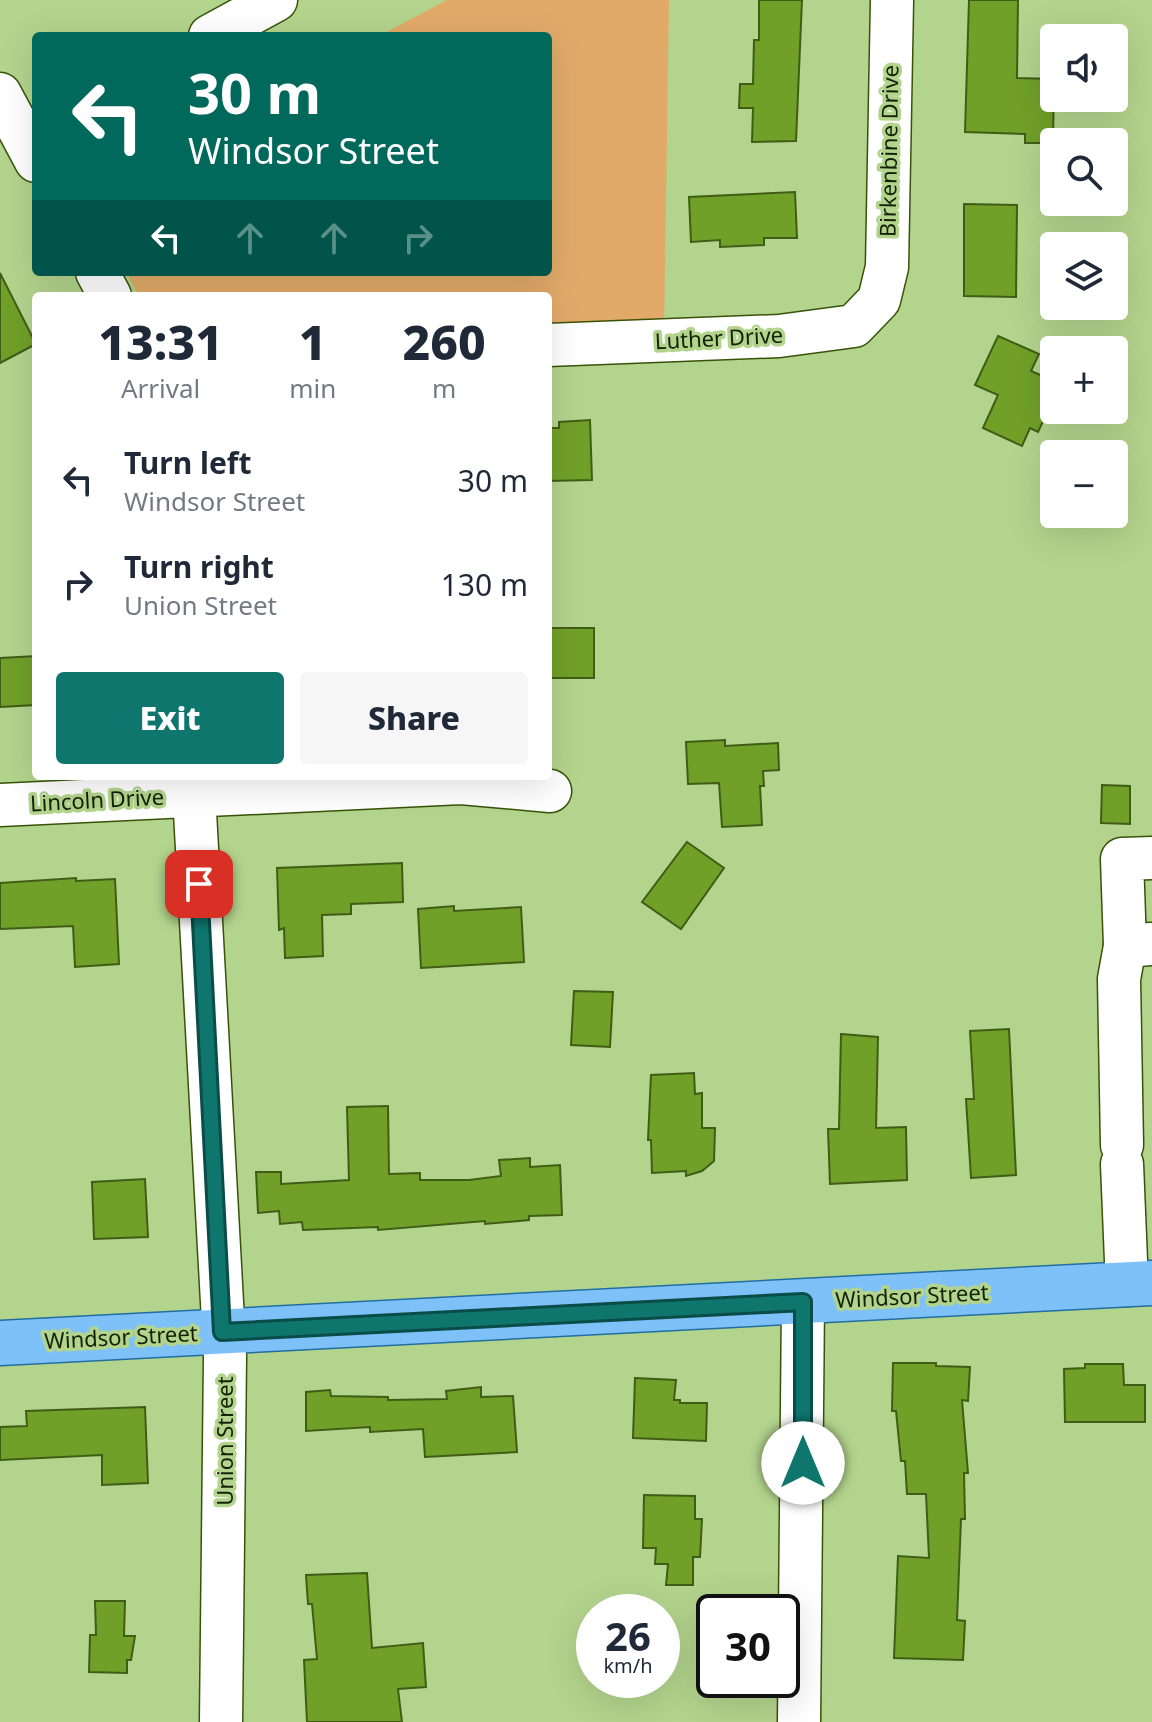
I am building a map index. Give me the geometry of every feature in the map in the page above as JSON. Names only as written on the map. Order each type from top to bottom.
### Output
[{"type":"main road","name":"Windsor Street","points":[[0,1343],[1140,1284]]},
{"type":"street","points":[[217,32],[276,0]]},
{"type":"street","name":"Birkenbine Drive","points":[[879,300],[887,267],[892,0]]},
{"type":"street","points":[[0,94],[24,145]]},
{"type":"street","name":"Luther Drive","points":[[552,345],[779,336],[854,326],[879,300]]},
{"type":"street","name":"Lincoln Drive","points":[[0,805],[193,786],[461,783],[550,791]]},
{"type":"street","name":"Union Street","points":[[193,786],[225,1368],[221,1722]]},
{"type":"street","points":[[1140,1284],[1122,1146],[1119,979],[1138,945],[1122,859],[1152,858]]},
{"type":"street","points":[[799,1722],[803,1302]]},
{"type":"shaded area","points":[[447,0],[669,0],[664,337],[552,341],[552,292],[137,292],[128,276],[552,276],[552,32],[387,32]]},
{"type":"building","points":[[759,0],[802,0],[796,141],[752,142],[753,108],[739,108],[740,84],[753,84],[754,40],[759,40]]},
{"type":"building","points":[[969,0],[1018,0],[1017,78],[1040,79],[1040,112],[1053,112],[1053,128],[1040,128],[1040,143],[1025,143],[1025,134],[965,132]]},
{"type":"building","points":[[795,192],[797,238],[764,238],[764,245],[720,247],[720,240],[691,242],[689,197]]},
{"type":"building","points":[[964,204],[1017,205],[1016,297],[964,296]]},
{"type":"building","points":[[0,273],[32,336],[32,346],[0,363]]},
{"type":"building","points":[[998,336],[1039,354],[1031,371],[1040,375],[1042,424],[1038,432],[1030,428],[1022,446],[983,428],[998,395],[975,385]]},
{"type":"building","points":[[590,420],[592,480],[552,481],[552,428],[559,428],[559,422]]},
{"type":"building","points":[[552,628],[594,628],[594,678],[552,678]]},
{"type":"building","points":[[32,656],[32,705],[0,707],[0,658]]},
{"type":"building","points":[[725,740],[725,746],[778,743],[779,770],[763,771],[764,786],[760,786],[762,825],[722,827],[719,783],[688,784],[686,742]]},
{"type":"building","points":[[1102,785],[1130,786],[1130,824],[1101,823]]},
{"type":"building","points":[[687,842],[724,868],[681,929],[642,902]]},
{"type":"building","points":[[402,863],[403,902],[351,904],[351,914],[322,915],[323,956],[285,958],[284,928],[279,930],[277,868]]},
{"type":"building","points":[[76,878],[76,881],[115,879],[119,964],[75,967],[73,926],[0,929],[0,883]]},
{"type":"building","points":[[454,906],[454,911],[521,907],[524,962],[421,968],[418,909]]},
{"type":"building","points":[[574,991],[613,992],[610,1047],[571,1045]]},
{"type":"building","points":[[1009,1029],[1016,1175],[971,1178],[966,1099],[974,1099],[970,1031]]},
{"type":"building","points":[[841,1034],[878,1037],[876,1128],[906,1127],[907,1180],[830,1184],[828,1129],[839,1129]]},
{"type":"building","points":[[694,1073],[695,1094],[702,1093],[702,1128],[715,1128],[714,1161],[702,1171],[686,1176],[686,1171],[652,1173],[651,1140],[648,1140],[651,1075]]},
{"type":"building","points":[[388,1106],[389,1174],[420,1173],[420,1180],[469,1180],[501,1176],[499,1160],[530,1158],[530,1167],[560,1165],[562,1215],[529,1216],[529,1220],[485,1224],[485,1221],[378,1230],[378,1227],[303,1230],[302,1222],[280,1224],[279,1211],[258,1213],[256,1172],[281,1172],[281,1184],[349,1180],[347,1107]]},
{"type":"building","points":[[145,1179],[148,1237],[94,1239],[92,1182]]},
{"type":"building","points":[[893,1363],[970,1367],[968,1401],[962,1400],[968,1473],[964,1473],[965,1519],[961,1519],[957,1620],[965,1621],[963,1660],[894,1658],[898,1556],[929,1558],[926,1494],[907,1494],[896,1411],[892,1411]]},
{"type":"building","points":[[1085,1364],[1123,1364],[1124,1385],[1145,1385],[1145,1422],[1065,1422],[1064,1369],[1085,1368]]},
{"type":"building","points":[[635,1378],[676,1380],[674,1400],[680,1400],[680,1403],[707,1403],[706,1441],[633,1438]]},
{"type":"building","points":[[481,1387],[481,1397],[513,1396],[517,1452],[425,1457],[423,1429],[370,1432],[370,1427],[306,1431],[306,1392],[330,1390],[331,1396],[388,1397],[388,1400],[447,1399],[446,1391]]},
{"type":"building","points":[[145,1407],[148,1483],[102,1485],[102,1455],[0,1460],[0,1427],[27,1426],[26,1411]]},
{"type":"building","points":[[644,1495],[695,1496],[695,1519],[702,1519],[700,1557],[693,1557],[693,1585],[666,1585],[668,1564],[655,1564],[656,1548],[643,1548]]},
{"type":"building","points":[[367,1573],[372,1648],[423,1643],[426,1687],[398,1689],[402,1722],[307,1722],[304,1660],[317,1659],[306,1575]]},
{"type":"building","points":[[95,1601],[125,1601],[124,1636],[135,1636],[131,1660],[127,1660],[127,1673],[89,1672],[90,1635],[96,1635]]},
{"type":"route","points":[[199,884],[222,1332],[803,1302],[803,1463]]}]
